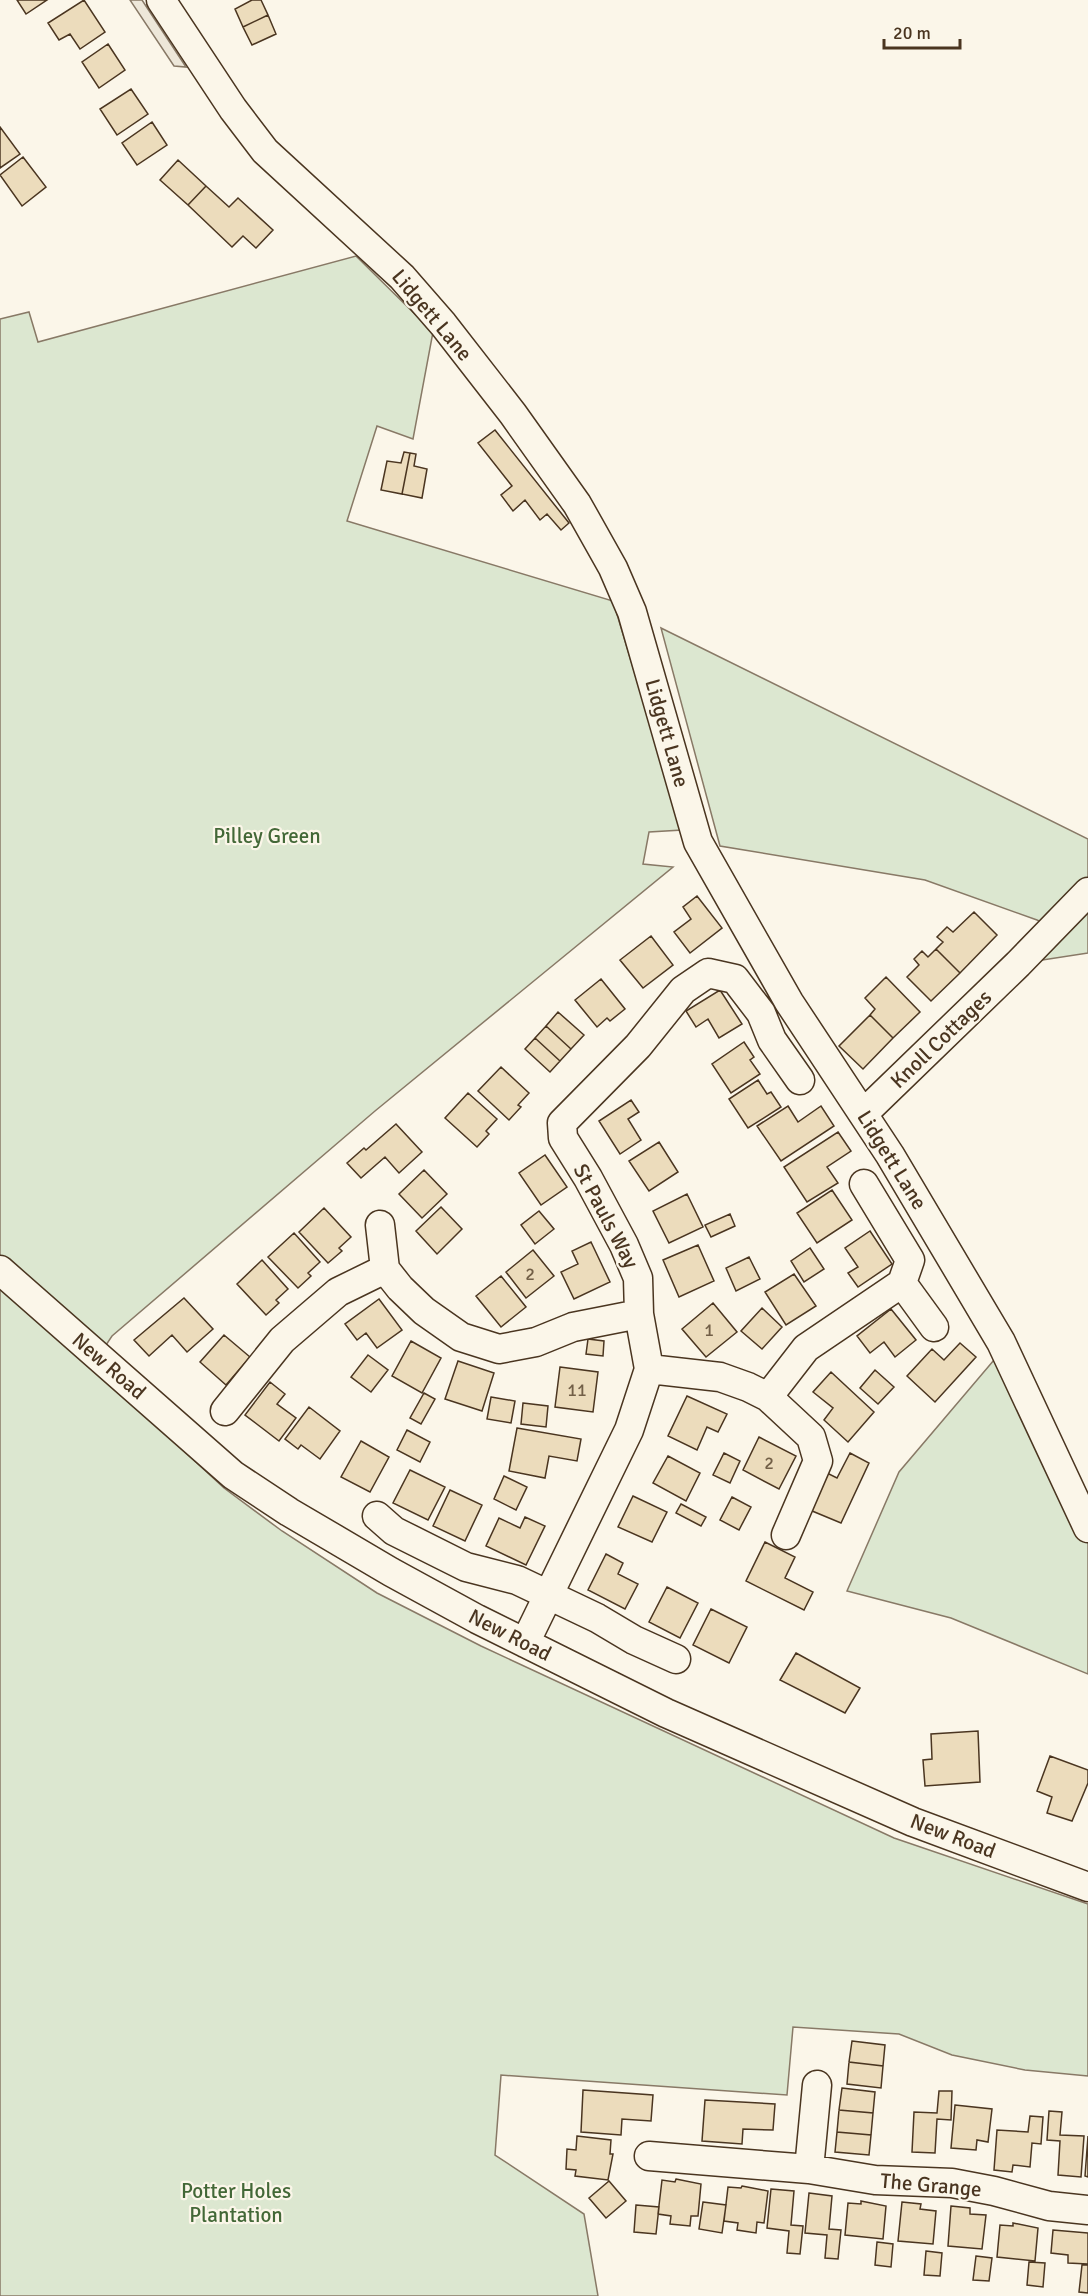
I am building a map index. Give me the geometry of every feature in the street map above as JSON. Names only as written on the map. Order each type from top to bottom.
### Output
[{"type":"street","name":"Lidgett Lane","points":[[161,0],[233,109],[265,151],[402,277],[443,324],[513,414],[577,504],[613,568],[632,612],[698,842],[789,1002],[890,1155],[1001,1342],[1088,1528]]},
{"type":"street","name":"Knoll Cottages","points":[[863,1114],[1018,964],[1088,892]]},
{"type":"street","name":"St Pauls Way","points":[[525,1643],[629,1430],[649,1369],[639,1314],[638,1278],[619,1235],[563,1138],[562,1123],[638,1046],[683,990],[708,973],[735,979],[761,1013],[772,1040],[800,1080]]},
{"type":"street","points":[[768,1397],[806,1348],[902,1283],[910,1260],[864,1184]]},
{"type":"street","points":[[380,1225],[386,1269],[400,1288],[424,1311],[461,1337],[499,1349],[536,1342],[573,1326],[639,1314]]},
{"type":"street","points":[[225,1411],[282,1340],[338,1292],[386,1269]]},
{"type":"street","name":"New Road","points":[[0,1270],[234,1474],[289,1512],[381,1566],[525,1643],[666,1713],[913,1822],[1088,1887]]},
{"type":"street","points":[[902,1283],[934,1327]]},
{"type":"street","points":[[649,1369],[720,1377],[748,1386],[768,1397],[811,1437],[818,1461],[786,1535]]},
{"type":"street","points":[[377,1516],[394,1531],[466,1567],[517,1580],[549,1594],[634,1640],[676,1659]]},
{"type":"street","points":[[808,2169],[818,2085]]},
{"type":"street","name":"The Grange","points":[[649,2156],[808,2169],[875,2180],[952,2182],[1049,2206],[1088,2210]]},
{"type":"green space","points":[[356,256],[433,332],[413,439],[377,426],[347,521],[613,601],[682,830],[649,832],[643,864],[673,867],[375,1111],[112,1336],[92,1366],[224,1488],[282,1531],[377,1593],[481,1646],[894,1838],[1088,1904],[1088,2076],[1025,2070],[952,2055],[899,2034],[793,2027],[787,2095],[501,2075],[495,2155],[584,2214],[598,2296],[0,2296],[0,319],[29,312],[38,342]]},
{"type":"green space","points":[[661,628],[1088,839],[1088,953],[1036,961],[1059,931],[1037,920],[925,880],[720,846]]},
{"type":"green space","points":[[994,1360],[1088,1507],[1088,1674],[951,1618],[847,1591],[899,1472]]},
{"type":"shaded area","points":[[130,0],[142,0],[186,67],[174,66]]},
{"type":"building","points":[[17,0],[47,0],[26,14]]},
{"type":"building","points":[[84,0],[105,32],[80,49],[70,34],[59,40],[48,23]]},
{"type":"building","points":[[252,0],[261,0],[268,15],[243,27],[235,9]]},
{"type":"building","points":[[268,15],[276,34],[252,45],[243,27]]},
{"type":"building","points":[[108,44],[125,70],[99,88],[82,62]]},
{"type":"building","points":[[131,89],[148,114],[117,135],[100,109]]},
{"type":"building","points":[[152,122],[167,145],[137,165],[122,143]]},
{"type":"building","points":[[0,127],[20,154],[0,168]]},
{"type":"building","points":[[23,157],[46,187],[22,206],[0,175]]},
{"type":"building","points":[[178,160],[206,186],[188,205],[160,180]]},
{"type":"building","points":[[206,186],[229,207],[238,198],[273,230],[256,248],[243,236],[232,247],[188,205]]},
{"type":"building","points":[[495,430],[569,523],[561,530],[547,514],[540,520],[525,500],[513,511],[501,495],[512,486],[478,443]]},
{"type":"building","points":[[404,452],[410,453],[402,494],[381,490],[387,461],[401,463]]},
{"type":"building","points":[[410,453],[416,454],[414,466],[427,469],[422,498],[402,494]]},
{"type":"building","points":[[697,896],[722,928],[690,953],[674,932],[691,919],[683,907]]},
{"type":"building","points":[[974,912],[997,935],[960,973],[936,949],[943,942],[937,937],[947,927],[953,932]]},
{"type":"building","points":[[651,936],[673,965],[643,988],[620,960]]},
{"type":"building","points":[[936,949],[960,973],[931,1001],[907,977],[919,965],[914,959],[922,951],[928,957]]},
{"type":"building","points":[[886,977],[920,1012],[893,1038],[870,1015],[875,1009],[865,998]]},
{"type":"building","points":[[601,979],[625,1009],[610,1021],[607,1018],[597,1027],[575,1000]]},
{"type":"building","points":[[720,990],[742,1024],[719,1038],[708,1019],[696,1027],[686,1011]]},
{"type":"building","points":[[558,1012],[584,1035],[571,1049],[546,1026]]},
{"type":"building","points":[[870,1015],[893,1038],[863,1069],[839,1046]]},
{"type":"building","points":[[546,1026],[571,1049],[560,1061],[535,1038]]},
{"type":"building","points":[[535,1038],[560,1061],[550,1072],[525,1049]]},
{"type":"building","points":[[744,1042],[754,1057],[750,1060],[760,1074],[731,1093],[712,1064]]},
{"type":"building","points":[[501,1067],[529,1093],[518,1105],[521,1107],[509,1120],[478,1091]]},
{"type":"building","points":[[758,1080],[767,1094],[771,1092],[781,1107],[748,1128],[729,1099]]},
{"type":"building","points":[[468,1093],[497,1119],[486,1131],[489,1134],[477,1147],[445,1118]]},
{"type":"building","points":[[631,1100],[639,1112],[628,1119],[641,1140],[620,1154],[599,1121]]},
{"type":"building","points":[[788,1106],[798,1122],[821,1106],[834,1126],[781,1161],[757,1126]]},
{"type":"building","points":[[396,1124],[422,1152],[399,1173],[385,1157],[361,1178],[347,1163]]},
{"type":"building","points":[[838,1132],[851,1151],[827,1167],[838,1183],[807,1202],[784,1167]]},
{"type":"building","points":[[659,1142],[678,1172],[649,1191],[629,1161]]},
{"type":"building","points":[[545,1155],[567,1187],[541,1205],[519,1173]]},
{"type":"building","points":[[424,1170],[447,1194],[422,1218],[399,1194]]},
{"type":"building","points":[[832,1190],[852,1220],[817,1243],[797,1213]]},
{"type":"building","points":[[687,1194],[703,1227],[669,1243],[653,1211]]},
{"type":"building","points":[[441,1207],[462,1229],[437,1254],[416,1231]]},
{"type":"building","points":[[324,1208],[351,1237],[339,1248],[342,1251],[328,1263],[299,1232]]},
{"type":"building","points":[[539,1211],[554,1229],[535,1244],[521,1225]]},
{"type":"building","points":[[730,1214],[735,1226],[711,1237],[705,1225]]},
{"type":"building","points":[[870,1231],[892,1264],[858,1287],[848,1273],[858,1267],[845,1248]]},
{"type":"building","points":[[294,1233],[320,1262],[308,1273],[311,1276],[298,1288],[268,1257]]},
{"type":"building","points":[[591,1242],[610,1282],[574,1299],[561,1272],[578,1264],[572,1251]]},
{"type":"building","points":[[698,1245],[714,1281],[679,1297],[663,1260]]},
{"type":"building","points":[[810,1248],[824,1269],[804,1282],[791,1261]]},
{"type":"building","points":[[533,1250],[554,1276],[526,1298],[506,1272]]},
{"type":"building","points":[[749,1257],[760,1279],[736,1291],[726,1268]]},
{"type":"building","points":[[262,1260],[288,1289],[276,1300],[279,1303],[266,1315],[237,1284]]},
{"type":"building","points":[[794,1274],[816,1306],[786,1325],[765,1292]]},
{"type":"building","points":[[501,1276],[526,1307],[501,1327],[476,1296]]},
{"type":"building","points":[[184,1298],[213,1329],[187,1352],[172,1335],[149,1356],[134,1340]]},
{"type":"building","points":[[379,1299],[402,1330],[377,1348],[366,1333],[357,1340],[345,1324]]},
{"type":"building","points":[[713,1303],[737,1332],[706,1357],[682,1329]]},
{"type":"building","points":[[762,1308],[782,1327],[762,1349],[741,1331]]},
{"type":"building","points":[[891,1309],[916,1340],[895,1357],[884,1342],[870,1353],[857,1336]]},
{"type":"building","points":[[224,1335],[250,1357],[226,1385],[200,1362]]},
{"type":"building","points":[[588,1339],[604,1341],[603,1356],[586,1354]]},
{"type":"building","points":[[411,1341],[441,1358],[422,1393],[392,1376]]},
{"type":"building","points":[[960,1343],[976,1357],[935,1402],[907,1376],[932,1349],[944,1360]]},
{"type":"building","points":[[368,1355],[388,1370],[371,1392],[351,1377]]},
{"type":"building","points":[[458,1361],[494,1373],[482,1411],[445,1399]]},
{"type":"building","points":[[560,1367],[598,1372],[593,1412],[555,1407]]},
{"type":"building","points":[[875,1370],[894,1387],[878,1404],[860,1388]]},
{"type":"building","points":[[831,1372],[874,1412],[848,1442],[824,1420],[833,1408],[813,1392]]},
{"type":"building","points":[[270,1382],[285,1394],[277,1404],[296,1418],[279,1441],[245,1415]]},
{"type":"building","points":[[424,1393],[435,1399],[421,1424],[410,1418]]},
{"type":"building","points":[[687,1396],[727,1414],[718,1432],[707,1427],[697,1450],[668,1436]]},
{"type":"building","points":[[491,1397],[515,1401],[511,1423],[487,1419]]},
{"type":"building","points":[[523,1403],[548,1406],[546,1427],[521,1424]]},
{"type":"building","points":[[309,1407],[340,1431],[320,1459],[301,1445],[298,1449],[285,1439]]},
{"type":"building","points":[[517,1428],[581,1439],[577,1461],[549,1456],[545,1478],[509,1471]]},
{"type":"building","points":[[407,1430],[430,1442],[420,1462],[397,1450]]},
{"type":"building","points":[[759,1437],[796,1456],[779,1489],[743,1470]]},
{"type":"building","points":[[361,1441],[389,1457],[370,1492],[341,1477]]},
{"type":"building","points":[[724,1453],[740,1461],[730,1483],[713,1475]]},
{"type":"building","points":[[850,1453],[869,1463],[841,1523],[805,1508],[823,1471],[837,1478]]},
{"type":"building","points":[[668,1456],[700,1473],[686,1501],[653,1483]]},
{"type":"building","points":[[410,1470],[445,1487],[428,1520],[393,1503]]},
{"type":"building","points":[[504,1476],[527,1487],[516,1510],[494,1499]]},
{"type":"building","points":[[450,1490],[482,1505],[465,1541],[433,1526]]},
{"type":"building","points":[[633,1496],[667,1512],[652,1542],[618,1527]]},
{"type":"building","points":[[732,1497],[751,1507],[739,1530],[720,1520]]},
{"type":"building","points":[[681,1504],[706,1517],[701,1526],[676,1513]]},
{"type":"building","points":[[525,1517],[545,1526],[526,1565],[486,1546],[499,1518],[520,1528]]},
{"type":"building","points":[[765,1542],[795,1557],[785,1578],[813,1592],[804,1610],[746,1581]]},
{"type":"building","points":[[606,1554],[623,1563],[618,1574],[638,1584],[625,1609],[588,1590]]},
{"type":"building","points":[[667,1587],[698,1603],[680,1638],[649,1622]]},
{"type":"building","points":[[711,1609],[747,1627],[729,1663],[693,1645]]},
{"type":"building","points":[[796,1653],[860,1688],[845,1713],[780,1680]]},
{"type":"building","points":[[978,1731],[980,1782],[925,1786],[923,1760],[932,1759],[931,1734]]},
{"type":"building","points":[[1050,1756],[1088,1770],[1088,1783],[1072,1821],[1047,1813],[1052,1797],[1037,1791]]},
{"type":"building","points":[[852,2041],[885,2045],[883,2066],[849,2062]]},
{"type":"building","points":[[849,2062],[883,2066],[881,2088],[847,2084]]},
{"type":"building","points":[[842,2088],[875,2092],[873,2113],[839,2110]]},
{"type":"building","points":[[583,2090],[653,2095],[651,2121],[622,2119],[621,2135],[581,2132]]},
{"type":"building","points":[[939,2091],[952,2091],[951,2120],[937,2119],[935,2153],[912,2152],[914,2112],[937,2113]]},
{"type":"building","points":[[705,2100],[775,2104],[773,2130],[743,2129],[742,2144],[702,2141]]},
{"type":"building","points":[[955,2105],[992,2109],[988,2142],[977,2140],[976,2150],[951,2148]]},
{"type":"building","points":[[839,2110],[873,2113],[871,2135],[837,2132]]},
{"type":"building","points":[[1049,2111],[1062,2112],[1060,2135],[1084,2136],[1081,2177],[1058,2175],[1060,2141],[1047,2140]]},
{"type":"building","points":[[1030,2116],[1043,2117],[1041,2144],[1032,2143],[1030,2167],[1013,2165],[1012,2172],[994,2170],[997,2130],[1028,2132]]},
{"type":"building","points":[[837,2132],[871,2135],[869,2155],[835,2152]]},
{"type":"building","points":[[577,2136],[611,2140],[610,2154],[613,2154],[608,2180],[575,2176],[576,2170],[566,2169],[567,2149],[576,2150]]},
{"type":"building","points":[[1088,2136],[1088,2177],[1085,2176]]},
{"type":"building","points":[[676,2179],[701,2184],[698,2216],[691,2216],[690,2226],[670,2224],[671,2216],[658,2214],[662,2180],[675,2182]]},
{"type":"building","points":[[609,2181],[626,2201],[606,2218],[589,2198]]},
{"type":"building","points":[[742,2186],[768,2191],[764,2223],[757,2222],[756,2233],[737,2230],[738,2223],[724,2221],[728,2187],[741,2188]]},
{"type":"building","points":[[771,2189],[794,2191],[791,2225],[803,2226],[800,2254],[787,2253],[789,2231],[767,2228]]},
{"type":"building","points":[[809,2193],[832,2196],[829,2229],[841,2230],[838,2259],[825,2258],[827,2235],[805,2233]]},
{"type":"building","points":[[861,2201],[886,2206],[883,2239],[845,2235],[848,2203],[861,2204]]},
{"type":"building","points":[[703,2202],[726,2205],[722,2233],[699,2229]]},
{"type":"building","points":[[902,2202],[921,2204],[920,2209],[936,2211],[933,2244],[898,2241]]},
{"type":"building","points":[[636,2205],[659,2207],[656,2234],[634,2232]]},
{"type":"building","points":[[951,2206],[970,2208],[970,2214],[986,2215],[982,2249],[948,2246]]},
{"type":"building","points":[[1013,2223],[1038,2228],[1035,2261],[997,2257],[1000,2225],[1013,2226]]},
{"type":"building","points":[[1053,2230],[1088,2233],[1088,2264],[1068,2263],[1068,2255],[1051,2253]]},
{"type":"building","points":[[877,2242],[893,2244],[891,2267],[875,2265]]},
{"type":"building","points":[[926,2251],[942,2253],[940,2276],[924,2275]]},
{"type":"building","points":[[976,2256],[992,2258],[989,2281],[973,2280]]},
{"type":"building","points":[[1029,2262],[1045,2263],[1043,2287],[1027,2285]]},
{"type":"building","points":[[1082,2265],[1088,2265],[1088,2293],[1079,2292]]},
{"type":"park label","name":"Pilley Green","points":[[267,836]]},
{"type":"park label","name":"Potter Holes Plantation","points":[[236,2203]]}]
